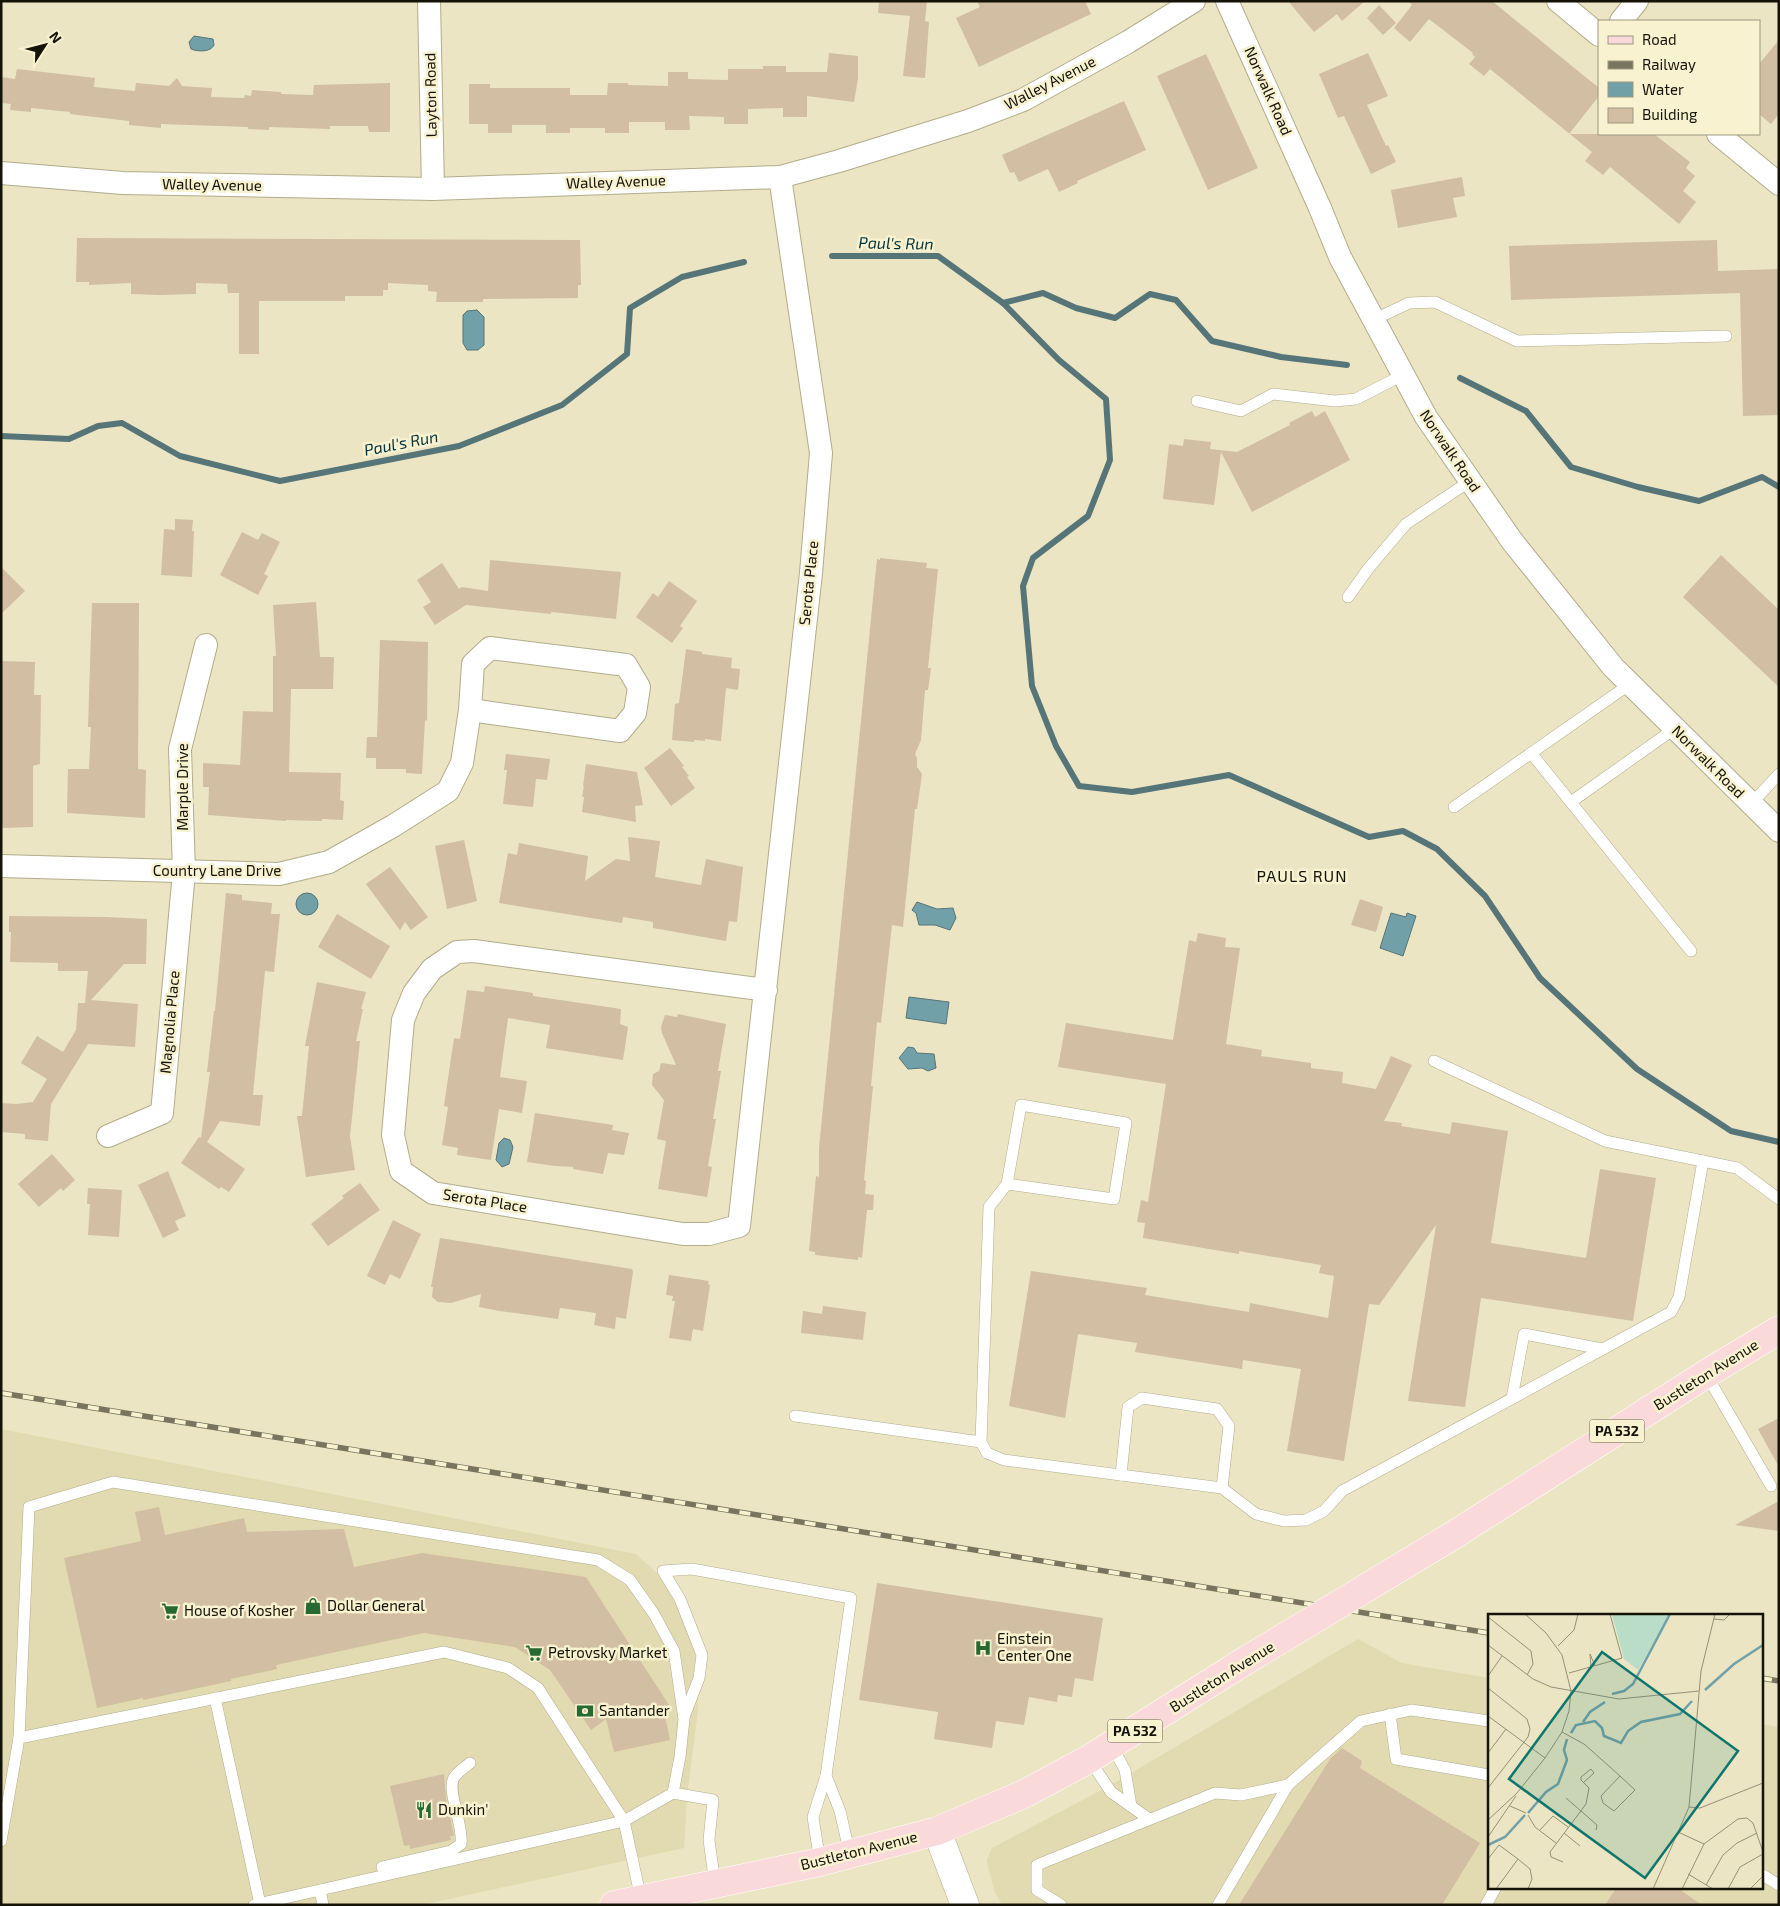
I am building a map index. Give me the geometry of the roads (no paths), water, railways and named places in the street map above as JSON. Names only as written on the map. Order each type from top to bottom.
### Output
[{"type":"main road","name":"Bustleton Avenue","points":[[614,1905],[641,1902],[820,1862],[938,1831],[1026,1792],[1112,1746],[1240,1664],[1457,1533],[1706,1374],[1779,1330]]},
{"type":"main road","points":[[938,1831],[965,1905]]},
{"type":"street","name":"Layton Road","points":[[429,1],[433,189]]},
{"type":"street","name":"Walley Avenue","points":[[1,173],[123,183],[433,189],[780,176],[839,161],[959,124],[1023,100],[1128,42],[1194,1]]},
{"type":"street","name":"Norwalk Road","points":[[1227,1],[1340,257],[1426,417],[1512,541],[1613,667],[1779,831]]},
{"type":"street","points":[[1622,20],[1637,1]]},
{"type":"street","points":[[1567,4],[1598,34]]},
{"type":"street","points":[[1719,135],[1779,184]]},
{"type":"street","name":"Serota Place","points":[[766,990],[474,951],[457,952],[432,969],[414,993],[402,1020],[394,1134],[401,1171],[433,1193],[683,1234],[709,1234],[739,1226],[766,990],[811,573],[821,453],[780,176]]},
{"type":"street","name":"Marple Drive","points":[[184,872],[180,749],[206,645]]},
{"type":"street","name":"Country Lane Drive","points":[[1,866],[279,874],[329,862],[393,826],[448,791],[462,763],[470,710],[473,664],[490,648],[626,665],[639,687],[635,713],[620,730],[470,710]]},
{"type":"street","name":"Magnolia Place","points":[[108,1136],[162,1113],[184,872]]},
{"type":"lane","points":[[1373,320],[1409,303],[1435,302],[1517,341],[1726,336]]},
{"type":"lane","points":[[1197,401],[1241,411],[1273,394],[1335,401],[1356,399],[1403,375]]},
{"type":"lane","points":[[1348,597],[1368,569],[1406,524],[1470,481]]},
{"type":"lane","points":[[1454,807],[1630,684]]},
{"type":"lane","points":[[1570,802],[1674,729]]},
{"type":"lane","points":[[1531,753],[1691,951]]},
{"type":"lane","points":[[1751,804],[1779,774]]},
{"type":"lane","points":[[1434,1061],[1605,1141],[1737,1168],[1779,1199]]},
{"type":"lane","points":[[1007,1184],[1114,1199],[1126,1123],[1021,1106],[1007,1184],[989,1207],[981,1442],[987,1453],[1004,1460],[1222,1488],[1256,1514],[1284,1520],[1306,1520],[1324,1511],[1342,1491],[1671,1312],[1679,1297],[1703,1161]]},
{"type":"lane","points":[[1512,1398],[1524,1334],[1602,1349]]},
{"type":"lane","points":[[1706,1374],[1771,1486]]},
{"type":"lane","points":[[1121,1475],[1128,1407],[1142,1398],[1217,1409],[1229,1426],[1222,1488]]},
{"type":"lane","points":[[795,1416],[981,1442]]},
{"type":"lane","points":[[1,1841],[19,1738],[29,1507],[113,1482],[598,1560],[630,1580],[654,1614],[674,1651],[684,1719]]},
{"type":"lane","points":[[673,1793],[680,1757],[684,1719],[699,1678],[702,1655],[680,1599],[663,1571],[692,1569],[852,1598],[826,1776],[813,1817],[820,1862]]},
{"type":"lane","points":[[19,1738],[444,1652],[508,1668],[538,1688],[624,1821],[641,1902]]},
{"type":"lane","points":[[214,1698],[257,1904],[624,1821],[673,1793],[713,1800],[709,1840],[715,1884]]},
{"type":"lane","points":[[1218,1905],[1288,1785],[1361,1721],[1411,1710],[1488,1721]]},
{"type":"lane","points":[[1390,1714],[1396,1759],[1488,1775]]},
{"type":"lane","points":[[1112,1746],[1126,1770],[1131,1806]]},
{"type":"lane","points":[[1089,1759],[1111,1792],[1149,1819]]},
{"type":"lane","points":[[382,1867],[451,1851],[461,1844],[462,1835],[452,1787],[454,1777],[470,1763]]},
{"type":"lane","points":[[826,1776],[840,1811],[850,1855]]},
{"type":"lane","points":[[1061,1905],[1037,1890],[1036,1865],[1215,1793],[1241,1795],[1288,1785]]},
{"type":"lane","points":[[1762,1875],[1779,1885]]},
{"type":"lane","points":[[1486,1905],[1495,1888]]},
{"type":"lane","points":[[320,1890],[323,1905]]},
{"type":"water","points":[[194,36],[213,39],[214,45],[204,51],[191,49],[189,42]]},
{"type":"water","points":[[477,310],[484,317],[484,345],[478,350],[467,350],[463,343],[463,315],[467,311]]},
{"type":"water","points":[[303,893],[311,893],[318,900],[318,908],[311,915],[303,915],[296,908],[296,900]]},
{"type":"water","points":[[917,902],[937,909],[953,908],[956,918],[950,930],[935,925],[919,925],[916,913],[912,910]]},
{"type":"water","points":[[1391,913],[1406,917],[1407,913],[1416,916],[1403,956],[1380,948]]},
{"type":"water","points":[[909,997],[949,1002],[946,1024],[906,1018]]},
{"type":"water","points":[[908,1047],[914,1048],[917,1053],[934,1054],[936,1068],[928,1071],[922,1068],[908,1069],[899,1058]]},
{"type":"water","points":[[504,1138],[510,1140],[513,1147],[509,1164],[502,1167],[496,1160],[499,1143]]},
{"type":"waterway","points":[[832,256],[938,256],[1003,303],[1059,360],[1106,399],[1110,460],[1088,516],[1033,558],[1023,586],[1032,686],[1056,746],[1079,786],[1132,792],[1229,775],[1369,837],[1403,831],[1437,849],[1485,896],[1540,978],[1637,1069],[1731,1131],[1779,1142]]},
{"type":"waterway","name":"Paul's Run","points":[[1,436],[69,439],[98,426],[122,423],[180,456],[280,481],[459,446],[562,405],[627,354],[630,308],[682,277],[744,262]]},
{"type":"waterway","points":[[1003,303],[1043,293],[1076,308],[1115,318],[1150,294],[1176,300],[1212,341],[1281,357],[1347,365]]},
{"type":"waterway","points":[[1460,378],[1526,411],[1571,467],[1638,487],[1699,501],[1762,477],[1779,487]]},
{"type":"railway","points":[[1,1393],[1488,1633]]},
{"type":"railway","points":[[1762,1678],[1779,1681]]},
{"type":"place","name":"Dollar General","points":[[313,1606]]},
{"type":"place","name":"House of Kosher","points":[[170,1611]]},
{"type":"place","name":"Einstein Center One","points":[[983,1648]]},
{"type":"place","name":"Petrovsky Market","points":[[534,1653]]},
{"type":"place","name":"Santander","points":[[585,1711]]},
{"type":"place","name":"Dunkin'","points":[[424,1810]]},
{"type":"district","name":"PAULS RUN","points":[[1302,876]]}]
